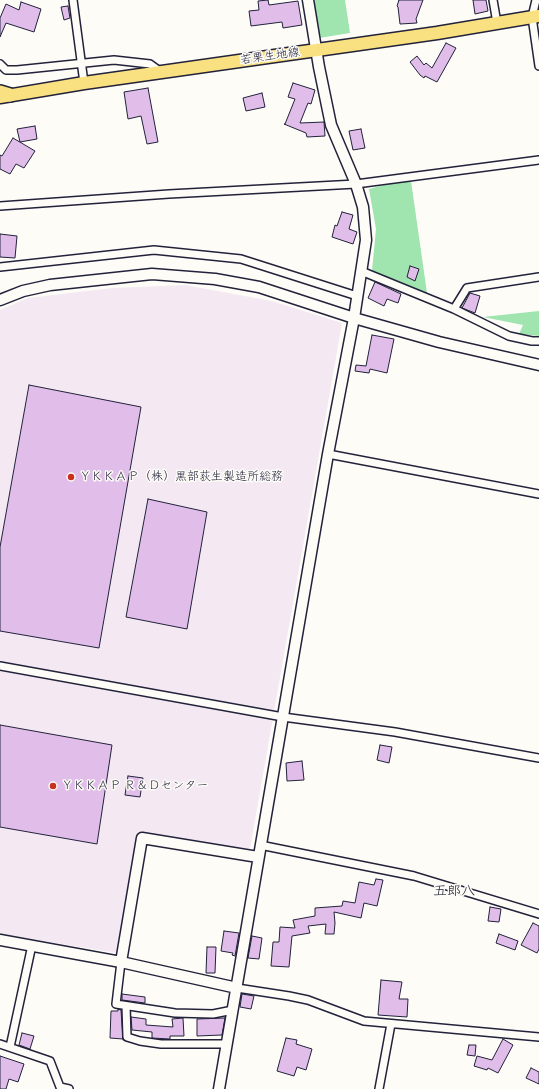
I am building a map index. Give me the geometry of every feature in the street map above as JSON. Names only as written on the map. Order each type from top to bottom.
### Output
[{"type":"main road","name":"若栗生地線","points":[[3,95],[422,35],[536,17]]},
{"type":"street","points":[[73,0],[84,83]]},
{"type":"street","points":[[219,1089],[328,454],[354,318],[366,240],[363,207],[356,184],[331,125],[308,0]]},
{"type":"street","points":[[493,0],[498,23]]},
{"type":"street","points":[[536,0],[539,66]]},
{"type":"street","points":[[0,64],[6,70],[17,70],[81,62],[121,60],[150,64],[161,72]]},
{"type":"street","points":[[0,206],[356,184],[539,160]]},
{"type":"street","points":[[0,267],[154,250],[241,258],[357,296]]},
{"type":"street","points":[[361,271],[454,309],[509,336],[539,341]]},
{"type":"street","points":[[0,300],[23,291],[50,285],[152,274],[215,279],[259,286],[354,318],[438,342],[539,365]]},
{"type":"street","points":[[454,309],[467,288],[539,277]]},
{"type":"street","points":[[328,454],[539,494]]},
{"type":"street","points":[[0,666],[283,717],[395,732],[539,758]]},
{"type":"street","points":[[233,1010],[213,1014],[175,1013],[116,1004],[121,962],[142,838],[258,857]]},
{"type":"street","points":[[260,845],[414,876],[539,914]]},
{"type":"street","points":[[0,940],[121,962],[237,988],[308,1000],[364,1021],[539,1037]]},
{"type":"street","points":[[10,1047],[32,945]]},
{"type":"street","points":[[126,1006],[127,1037],[140,1041],[161,1044],[227,1044]]},
{"type":"street","points":[[379,1089],[391,1024]]},
{"type":"street","points":[[0,1044],[50,1061],[60,1088],[69,1089]]},
{"type":"shaded area","points":[[185,285],[272,301],[342,323],[250,849],[139,833],[117,953],[0,934],[0,310],[28,298],[112,288]]},
{"type":"green space","points":[[313,0],[345,0],[350,33],[319,38]]},
{"type":"green space","points":[[411,181],[427,293],[372,271],[376,229],[369,189],[387,184]]},
{"type":"green space","points":[[539,311],[539,336],[519,334],[523,325],[483,317]]},
{"type":"building","points":[[268,0],[269,5],[298,1],[302,25],[283,28],[282,22],[251,26],[249,11],[259,10],[258,1]]},
{"type":"building","points":[[399,0],[423,0],[416,19],[417,23],[400,24],[397,6]]},
{"type":"building","points":[[473,0],[486,0],[488,11],[475,14]]},
{"type":"building","points":[[21,2],[41,9],[34,32],[6,23],[0,37],[0,18],[6,4],[19,10]]},
{"type":"building","points":[[68,6],[70,18],[64,20],[61,7]]},
{"type":"building","points":[[446,43],[456,48],[437,82],[425,76],[424,78],[410,62],[417,56],[424,65],[426,63],[432,68]]},
{"type":"building","points":[[293,83],[315,90],[311,104],[308,103],[300,123],[324,122],[325,136],[307,137],[306,133],[284,124],[295,99],[288,97]]},
{"type":"building","points":[[148,88],[158,142],[147,144],[141,116],[128,119],[124,92]]},
{"type":"building","points":[[262,93],[265,107],[246,111],[243,98]]},
{"type":"building","points":[[35,126],[37,139],[20,142],[17,129]]},
{"type":"building","points":[[361,129],[365,148],[353,150],[349,131]]},
{"type":"building","points":[[13,138],[35,151],[24,168],[16,164],[10,174],[0,169],[0,155],[2,156]]},
{"type":"building","points":[[342,212],[353,215],[349,229],[357,232],[353,244],[332,237],[335,225],[337,226]]},
{"type":"building","points":[[0,234],[17,236],[15,258],[0,257]]},
{"type":"building","points":[[410,266],[419,269],[415,281],[407,277]]},
{"type":"building","points":[[375,282],[401,294],[398,303],[387,299],[384,306],[368,298]]},
{"type":"building","points":[[470,293],[480,296],[475,313],[462,308]]},
{"type":"building","points":[[372,335],[394,339],[387,373],[370,369],[369,373],[355,371],[356,365],[366,366]]},
{"type":"building","name":"ＹＫＫＡＰ（株）黒部荻生製造所総務","points":[[29,385],[141,407],[99,648],[0,631],[0,547]]},
{"type":"building","points":[[148,499],[207,512],[187,629],[126,617]]},
{"type":"building","name":"ＹＫＫＡＰ Ｒ＆Ｄセンター","points":[[0,725],[112,745],[97,844],[0,827]]},
{"type":"building","points":[[380,745],[392,747],[389,763],[377,760]]},
{"type":"building","points":[[302,761],[304,780],[287,781],[286,763]]},
{"type":"building","points":[[128,776],[143,778],[140,797],[125,795]]},
{"type":"building","points":[[376,879],[383,880],[377,906],[364,903],[361,918],[334,912],[334,934],[325,934],[326,924],[308,926],[310,933],[292,936],[289,967],[271,966],[273,942],[279,942],[280,927],[295,928],[293,920],[315,916],[315,908],[342,906],[343,901],[355,903],[359,882],[374,885]]},
{"type":"building","points":[[490,907],[501,909],[499,922],[488,921]]},
{"type":"building","points":[[533,923],[539,926],[539,949],[537,953],[521,945]]},
{"type":"building","points":[[224,931],[239,933],[235,956],[232,955],[233,953],[221,951]]},
{"type":"building","points":[[499,934],[518,941],[515,950],[496,943]]},
{"type":"building","points":[[252,936],[262,938],[259,959],[248,958]]},
{"type":"building","points":[[207,947],[216,947],[215,973],[206,973]]},
{"type":"building","points":[[381,980],[402,982],[399,999],[408,999],[407,1017],[378,1015]]},
{"type":"building","points":[[122,994],[145,997],[145,1003],[122,1000]]},
{"type":"building","points":[[242,994],[254,996],[251,1009],[240,1007]]},
{"type":"building","points":[[118,1009],[121,1010],[123,1039],[110,1038],[111,1011],[118,1011]]},
{"type":"building","points":[[131,1017],[146,1019],[146,1025],[173,1027],[172,1019],[183,1018],[184,1036],[170,1036],[170,1039],[152,1038],[152,1032],[132,1030]]},
{"type":"building","points":[[225,1018],[222,1035],[197,1036],[197,1019]]},
{"type":"building","points":[[22,1033],[34,1036],[30,1049],[19,1045]]},
{"type":"building","points":[[286,1038],[297,1040],[296,1044],[312,1049],[306,1070],[297,1067],[294,1076],[277,1071]]},
{"type":"building","points":[[503,1039],[513,1045],[498,1073],[488,1068],[487,1070],[474,1066],[477,1056],[492,1060]]},
{"type":"building","points":[[469,1045],[476,1045],[475,1056],[467,1055]]},
{"type":"building","points":[[0,1056],[24,1064],[18,1082],[9,1079],[6,1089],[0,1089]]},
{"type":"building","points":[[531,1068],[539,1072],[539,1084],[526,1078]]},
{"type":"place","name":"ＹＫＫＡＰ（株）黒部荻生製造所総務","points":[[71,477]]},
{"type":"place","name":"ＹＫＫＡＰ Ｒ＆Ｄセンター","points":[[53,786]]},
{"type":"district","name":"五郎八","points":[[454,892]]}]
